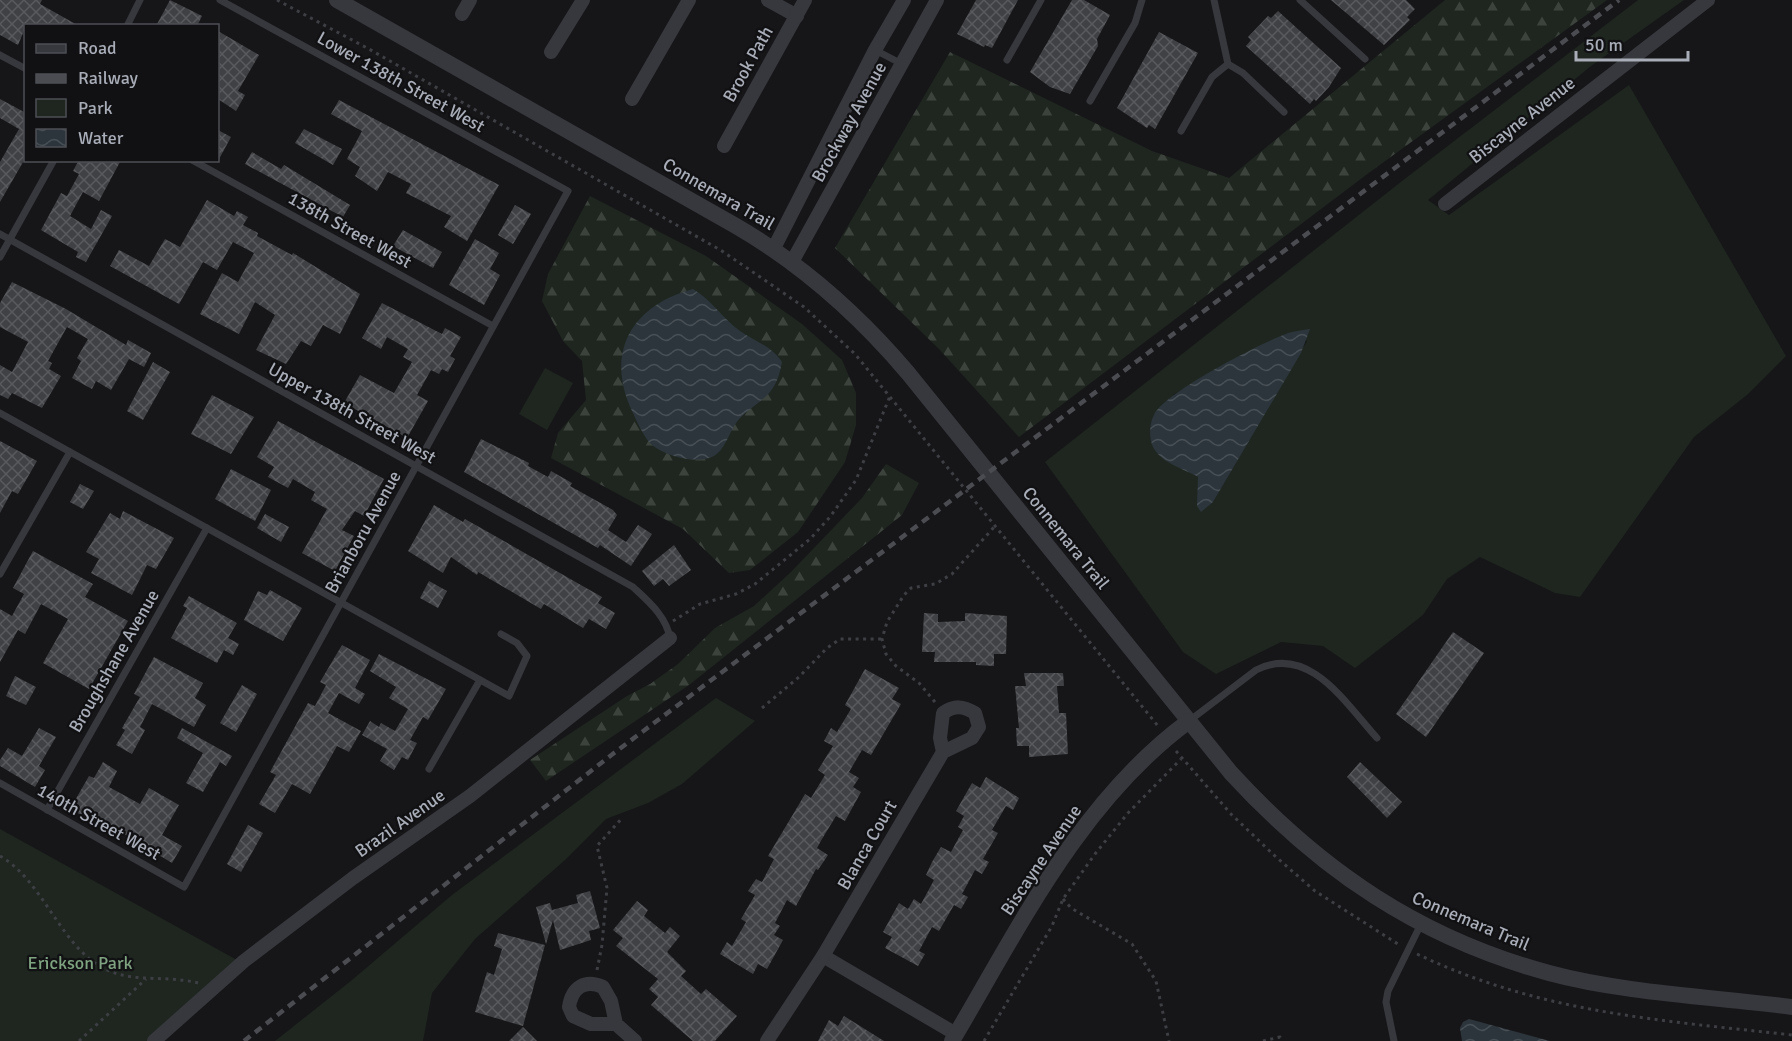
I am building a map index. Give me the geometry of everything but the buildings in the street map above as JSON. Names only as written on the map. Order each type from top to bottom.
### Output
[{"type":"street","name":"Connemara Trail","points":[[338,0],[774,248],[874,333],[1231,773],[1290,834],[1347,879],[1421,924],[1483,951],[1551,973],[1596,982],[1792,1007]]},
{"type":"street","points":[[462,14],[470,0]]},
{"type":"street","points":[[551,52],[583,0]]},
{"type":"street","points":[[632,99],[689,0]]},
{"type":"street","points":[[768,0],[797,16]]},
{"type":"street","name":"Brook Path","points":[[724,147],[805,0]]},
{"type":"street","name":"Brockway Avenue","points":[[774,248],[875,50],[904,0]]},
{"type":"street","name":"Brockway Avenue","points":[[792,262],[937,0]]},
{"type":"street","name":"Biscayne Avenue","points":[[1446,204],[1707,0]]},
{"type":"street","name":"Brazil Avenue","points":[[154,1041],[244,961],[353,878],[470,796],[669,632]]},
{"type":"street","points":[[952,707],[964,707],[975,713],[979,727],[972,738],[943,752],[940,738],[944,713],[952,707]]},
{"type":"street","name":"Biscayne Avenue","points":[[954,1037],[1035,900],[1073,842],[1131,769],[1189,721]]},
{"type":"street","name":"Blanca Court","points":[[768,1041],[823,956],[943,752]]},
{"type":"street","points":[[823,956],[954,1037]]},
{"type":"street","points":[[616,1024],[591,1024],[573,1016],[569,1007],[575,990],[584,983],[594,983],[603,987],[608,993],[616,1024],[635,1041]]},
{"type":"lane","points":[[128,24],[140,0]]},
{"type":"lane","name":"Lower 138th Street West","points":[[220,0],[568,191]]},
{"type":"lane","points":[[1007,60],[1041,0]]},
{"type":"lane","points":[[1090,101],[1135,23],[1142,0]]},
{"type":"lane","points":[[1214,0],[1221,43],[1228,64],[1242,73],[1284,112]]},
{"type":"lane","points":[[1300,0],[1365,59]]},
{"type":"lane","points":[[875,50],[903,64]]},
{"type":"lane","points":[[0,55],[24,68]]},
{"type":"lane","points":[[1181,131],[1212,77],[1228,64]]},
{"type":"lane","points":[[0,257],[53,162]]},
{"type":"lane","name":"138th Street West","points":[[196,162],[494,326]]},
{"type":"lane","name":"Brianboru Avenue","points":[[184,887],[568,191]]},
{"type":"lane","name":"Upper 138th Street West","points":[[0,234],[633,587],[652,605],[669,632]]},
{"type":"lane","points":[[0,413],[509,696],[527,656],[517,644],[501,634]]},
{"type":"lane","points":[[0,574],[70,452]]},
{"type":"lane","name":"Broughshane Avenue","points":[[47,810],[207,528]]},
{"type":"lane","points":[[1189,721],[1256,670],[1268,664],[1282,662],[1302,665],[1325,680],[1377,738]]},
{"type":"lane","points":[[429,769],[480,680]]},
{"type":"lane","name":"140th Street West","points":[[0,783],[184,887]]},
{"type":"lane","points":[[1394,1041],[1386,1002],[1392,980],[1421,924]]},
{"type":"path","points":[[277,0],[369,49],[756,273],[804,307],[855,354],[1167,737],[1181,759],[1231,814],[1315,891],[1407,950],[1496,987],[1588,1011],[1792,1035]]},
{"type":"path","points":[[669,632],[691,608],[755,584],[810,539],[837,509],[856,480],[890,396]]},
{"type":"path","points":[[944,713],[919,683],[896,666],[886,654],[882,639],[895,606],[911,588],[935,584],[952,574],[995,526]]},
{"type":"path","points":[[762,708],[799,677],[827,648],[840,639],[882,639]]},
{"type":"path","points":[[984,1041],[1052,926],[1064,899],[1128,813],[1181,759]]},
{"type":"path","points":[[594,983],[602,945],[607,888],[597,846],[623,817]]},
{"type":"path","points":[[0,856],[9,861],[28,882],[92,960],[108,971],[146,979],[184,980],[197,983],[209,991]]},
{"type":"path","points":[[1064,899],[1071,908],[1132,944],[1156,981],[1169,1041]]},
{"type":"path","points":[[79,1041],[146,979]]},
{"type":"path","points":[[1263,1041],[1280,1037],[1281,1041]]},
{"type":"green space","points":[[1445,0],[1607,0],[1370,172],[1019,437],[939,349],[835,248],[950,52],[1152,151],[1229,178]]},
{"type":"green space","points":[[1638,0],[1684,0],[1591,66],[1428,200],[1449,215],[1629,85],[1786,356],[1747,395],[1694,437],[1580,597],[1555,593],[1480,557],[1447,579],[1423,615],[1355,668],[1323,646],[1281,642],[1216,674],[1183,652],[1045,462],[1402,181]],"holes":[[[1288,333],[1307,341],[1213,502],[1198,487],[1198,477],[1192,473],[1173,395],[1211,372]]]},
{"type":"green space","points":[[590,196],[706,256],[802,324],[842,360],[856,393],[856,425],[845,462],[798,532],[750,570],[729,573],[683,529],[551,458],[558,433],[586,400],[582,361],[563,341],[542,301],[548,274]]},
{"type":"green space","points":[[545,368],[573,383],[547,430],[519,414]]},
{"type":"green space","points":[[886,464],[919,483],[902,515],[689,685],[546,781],[530,760],[627,696],[650,684],[678,664],[715,628],[754,606],[791,572],[862,498]]},
{"type":"green space","points":[[716,698],[755,721],[682,784],[648,803],[606,819],[565,860],[475,939],[432,993],[423,1041],[275,1041],[352,980],[452,895]]},
{"type":"green space","name":"Erickson Park","points":[[0,829],[246,965],[160,1041],[0,1041]]},
{"type":"water","points":[[693,289],[706,298],[734,326],[768,348],[782,362],[776,382],[767,395],[740,418],[714,456],[699,460],[671,455],[650,443],[632,411],[624,389],[621,369],[623,350],[640,319],[654,306],[672,296]]},
{"type":"water","points":[[1310,329],[1301,353],[1213,502],[1201,512],[1197,506],[1198,477],[1167,462],[1153,447],[1150,431],[1154,415],[1176,394],[1215,369],[1275,338]]},
{"type":"water","points":[[1469,1019],[1550,1041],[1462,1041],[1460,1028],[1463,1022]]},
{"type":"railway","points":[[244,1041],[614,753],[1619,0]]}]
